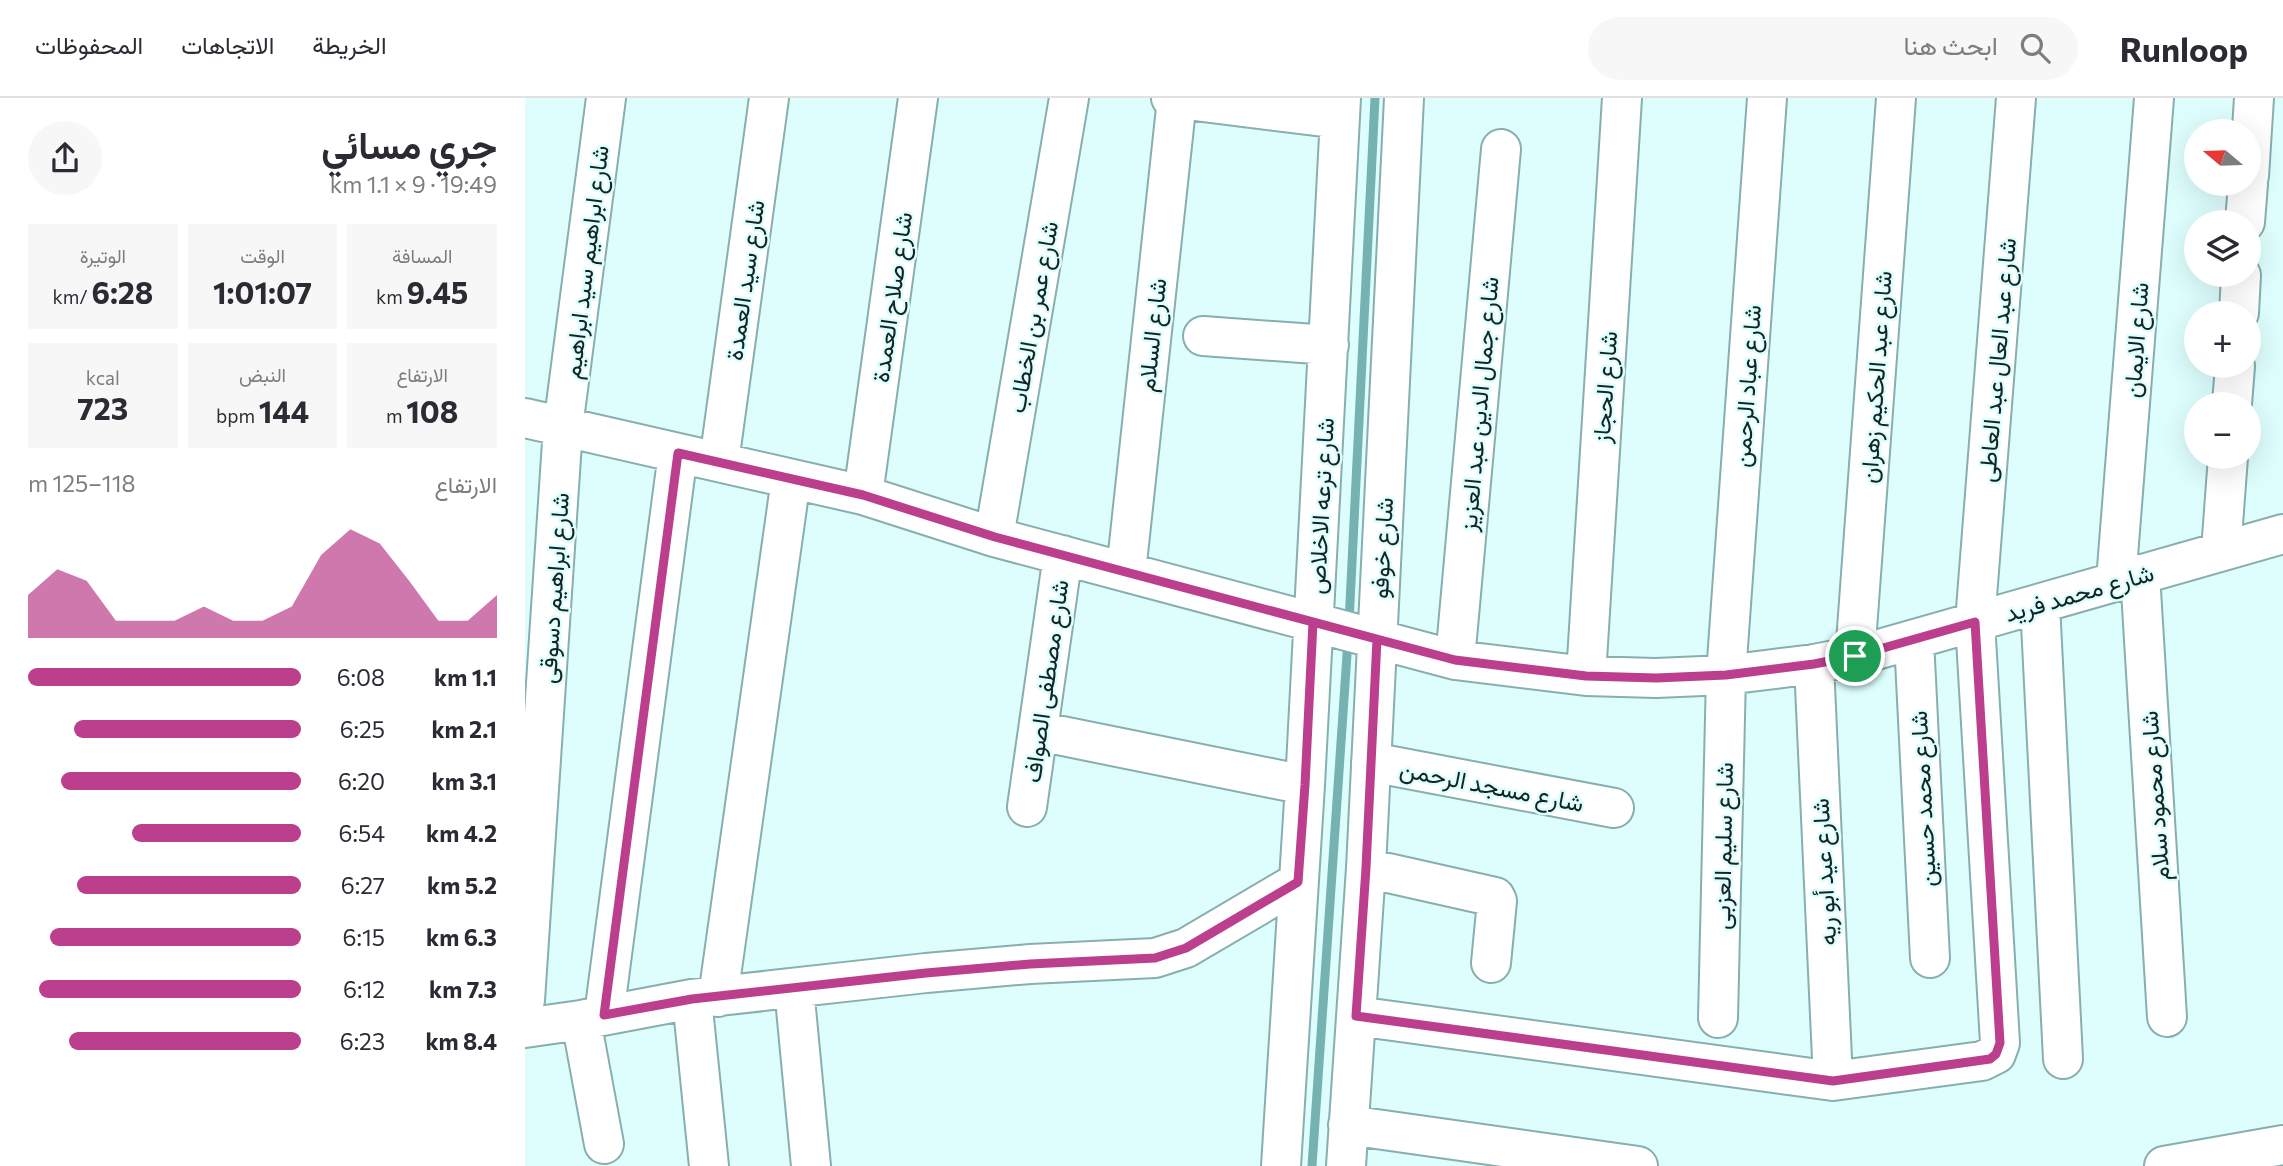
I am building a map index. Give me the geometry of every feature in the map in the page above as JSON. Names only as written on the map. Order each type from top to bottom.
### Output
[{"type":"street","name":"شارع ابراهيم سيد ابراهيم","points":[[563,426],[606,98]]},
{"type":"street","name":"شارع سيد العمدة","points":[[719,462],[769,98]]},
{"type":"street","name":"شارع صلاح العمدة","points":[[863,495],[918,98]]},
{"type":"street","name":"شارع عمر بن الخطاب","points":[[995,537],[1069,98]]},
{"type":"street","points":[[1171,98],[1341,108]]},
{"type":"street","name":"شارع خوفو","points":[[1346,1166],[1366,868],[1404,98]]},
{"type":"street","name":"شارع الحجاز","points":[[1586,676],[1622,98]]},
{"type":"street","name":"شارع عباد الرحمن","points":[[1726,675],[1766,98]]},
{"type":"street","name":"شارع عبد الحكيم زهران","points":[[1855,656],[1896,98]]},
{"type":"street","name":"شارع عبد العال عبد العاطى","points":[[1833,1081],[1982,1061],[1996,1054],[2000,1043],[1975,622],[2017,98]]},
{"type":"street","name":"شارع الايمان","points":[[2128,578],[2154,98]]},
{"type":"street","points":[[2253,119],[2255,98]]},
{"type":"street","name":"شارع السلام","points":[[1126,572],[1177,99]]},
{"type":"street","name":"شارع ترعه الاخلاص","points":[[1281,1166],[1305,785],[1341,108]]},
{"type":"street","name":"شارع جمال الدين عبد العزيز","points":[[1455,660],[1501,149]]},
{"type":"street","points":[[1203,336],[1329,345]]},
{"type":"street","name":"شارع محمد فريد","points":[[525,418],[863,495],[995,537],[1455,660],[1586,676],[1656,678],[1726,675],[1855,656],[2283,534]]},
{"type":"street","name":"شارع ابراهيم دسوقى","points":[[525,1000],[563,426]]},
{"type":"street","points":[[604,1144],[593,1018],[678,453]]},
{"type":"street","points":[[2221,551],[2227,469]]},
{"type":"street","points":[[709,1166],[705,998],[791,479]]},
{"type":"street","name":"شارع مصطفى الصواف","points":[[1027,807],[1063,555]]},
{"type":"street","name":"شارع محمود سلام","points":[[2128,578],[2167,1017]]},
{"type":"street","points":[[2040,604],[2063,1059]]},
{"type":"street","name":"شارع محمد حسين","points":[[1914,640],[1930,958]]},
{"type":"street","name":"شارع عيد أبو ريه","points":[[1814,664],[1833,1081]]},
{"type":"street","name":"شارع سليم العزبى","points":[[1719,1018],[1726,675]]},
{"type":"street","points":[[1038,731],[1305,785]]},
{"type":"street","name":"شارع مسجد الرحمن","points":[[1371,762],[1614,808]]},
{"type":"street","points":[[1366,868],[1493,895],[1497,901],[1491,964]]},
{"type":"street","points":[[525,1028],[705,998],[794,988],[1017,965],[1155,958],[1186,948],[1298,882]]},
{"type":"street","points":[[794,988],[811,1166]]},
{"type":"street","points":[[1356,1016],[1833,1081]]},
{"type":"street","points":[[1347,1125],[1638,1166]]},
{"type":"street","points":[[2164,1166],[2283,1145]]},
{"type":"waterway","points":[[1349,623],[1375,98]]},
{"type":"waterway","points":[[1312,1166],[1348,640]]},
{"type":"route","points":[[1855,656],[1726,675],[1656,678],[1586,676],[1455,660],[1313,622],[995,537],[863,495],[678,453],[604,1015],[692,999],[926,973],[1030,964],[1155,958],[1186,948],[1217,931],[1298,882],[1313,622],[1377,639],[1366,868],[1356,1016],[1833,1081],[1990,1059],[1996,1054],[2000,1043],[1975,622],[1855,656]]}]
